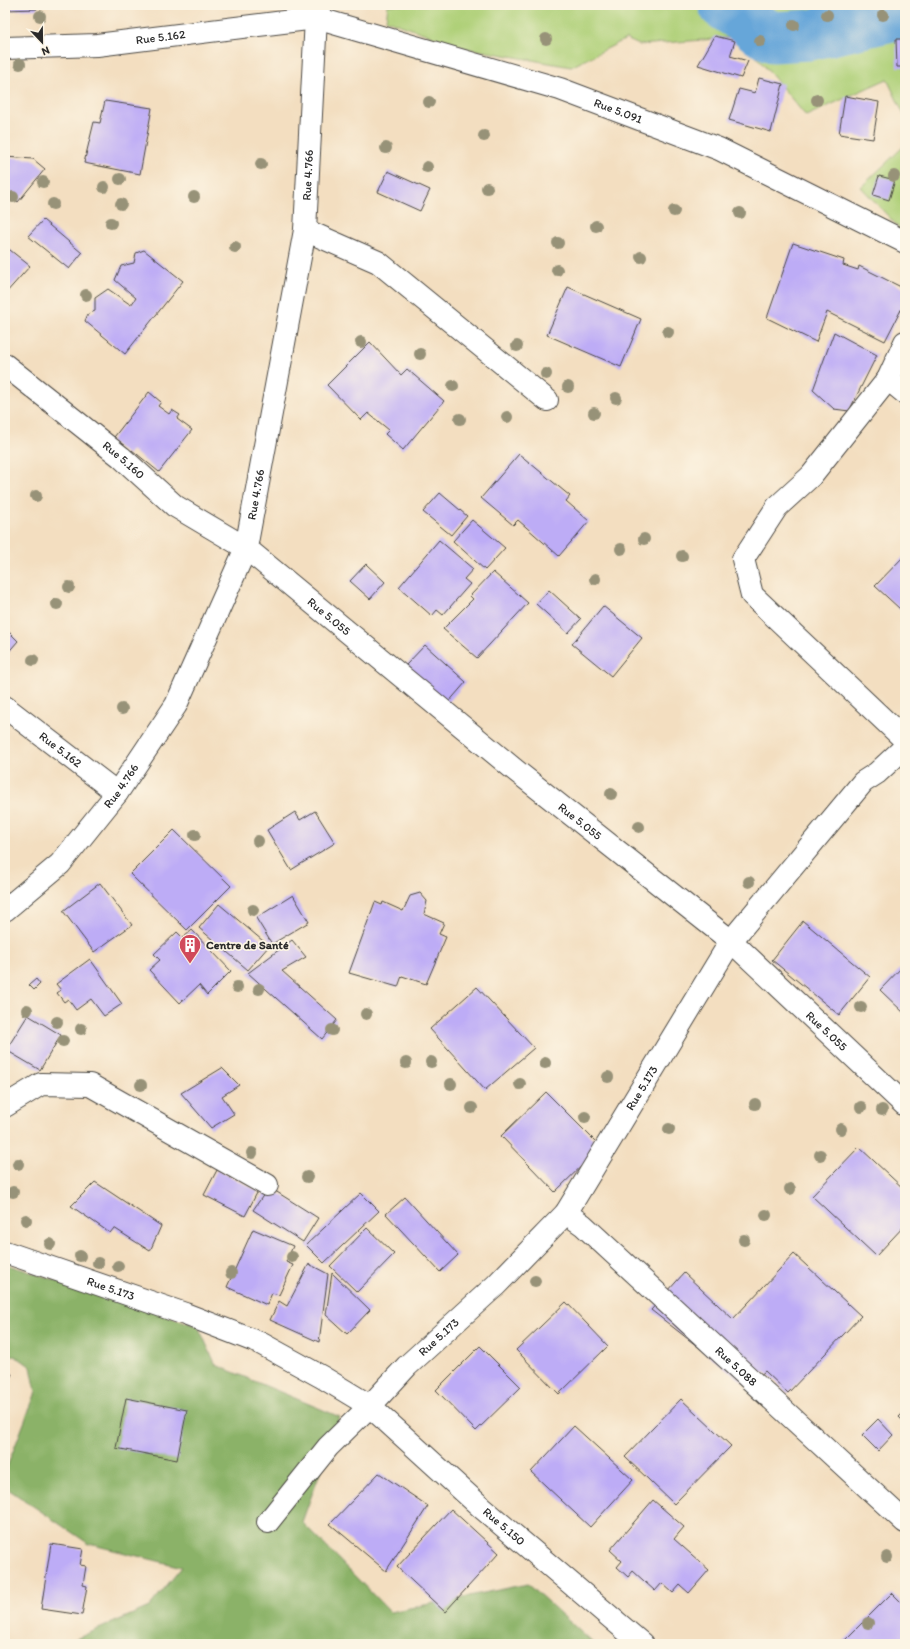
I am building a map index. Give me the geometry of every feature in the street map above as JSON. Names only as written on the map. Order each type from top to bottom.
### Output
[{"type":"street","name":"Rue 5.162","points":[[5,48],[97,45],[317,11]]},
{"type":"street","name":"Rue 4.766","points":[[5,910],[60,864],[117,793],[176,705],[246,548],[305,230],[317,11]]},
{"type":"street","name":"Rue 5.091","points":[[317,11],[560,89],[719,149],[905,242]]},
{"type":"street","points":[[305,230],[378,262],[548,400]]},
{"type":"street","points":[[905,342],[888,378],[811,476],[777,507],[743,559],[752,595],[905,740]]},
{"type":"street","name":"Rue 5.160","points":[[5,365],[121,457],[175,506],[246,548]]},
{"type":"street","points":[[888,378],[905,393]]},
{"type":"street","name":"Rue 5.055","points":[[246,548],[515,770],[731,941],[905,1105]]},
{"type":"street","name":"Rue 5.162","points":[[5,707],[117,793]]},
{"type":"street","name":"Rue 5.173","points":[[5,1252],[185,1314],[260,1343],[322,1377],[370,1406],[407,1366],[496,1285],[566,1213],[731,941],[863,782],[876,773],[905,747]]},
{"type":"street","points":[[5,1106],[40,1084],[90,1085],[267,1185]]},
{"type":"street","name":"Rue 5.088","points":[[566,1213],[583,1225],[905,1522]]},
{"type":"street","points":[[268,1522],[328,1447],[370,1406]]},
{"type":"street","name":"Rue 5.150","points":[[370,1406],[481,1507],[642,1644]]},
{"type":"green space","points":[[388,5],[905,5],[905,117],[887,79],[806,116],[740,37],[639,45],[626,39],[571,67],[465,48],[386,20]]},
{"type":"green space","points":[[905,145],[905,230],[901,230],[861,187]]},
{"type":"green space","points":[[5,1264],[198,1326],[216,1365],[340,1417],[302,1522],[390,1612],[528,1584],[594,1644],[64,1644],[149,1607],[182,1567],[89,1544],[5,1487],[5,1472],[36,1392],[31,1367],[20,1359],[5,1352]]},
{"type":"building","points":[[5,5],[37,5],[37,9],[5,10]]},
{"type":"building","points":[[715,36],[735,41],[730,56],[748,61],[741,78],[698,65]]},
{"type":"building","points":[[896,39],[905,39],[905,67],[897,67]]},
{"type":"building","points":[[759,78],[783,84],[771,132],[729,120],[739,89],[755,93]]},
{"type":"building","points":[[845,96],[879,102],[873,139],[839,134]]},
{"type":"building","points":[[105,101],[152,108],[140,174],[84,163],[94,122],[100,123]]},
{"type":"building","points":[[5,157],[33,159],[45,169],[18,202],[10,196],[8,210],[5,210]]},
{"type":"building","points":[[388,171],[430,190],[420,211],[378,192]]},
{"type":"building","points":[[879,176],[895,180],[889,200],[873,195]]},
{"type":"building","points":[[43,220],[82,253],[69,269],[28,236]]},
{"type":"building","points":[[793,243],[844,260],[843,265],[858,270],[859,266],[905,289],[905,302],[885,341],[827,312],[816,342],[767,318]]},
{"type":"building","points":[[5,246],[30,266],[5,294]]},
{"type":"building","points":[[144,250],[183,281],[125,354],[85,321],[88,314],[95,311],[95,298],[108,289],[131,305],[136,298],[115,280],[121,266],[134,263],[136,253]]},
{"type":"building","points":[[568,287],[641,319],[621,367],[547,335]]},
{"type":"building","points":[[834,332],[877,355],[849,411],[834,409],[813,390]]},
{"type":"building","points":[[370,342],[401,375],[407,369],[444,401],[403,450],[385,434],[389,430],[368,413],[361,420],[327,385]]},
{"type":"building","points":[[149,392],[161,402],[158,406],[169,414],[172,410],[180,415],[177,419],[192,430],[159,472],[132,450],[128,455],[111,441]]},
{"type":"building","points":[[519,454],[570,496],[566,501],[589,521],[559,556],[518,520],[513,525],[481,498]]},
{"type":"building","points":[[440,493],[467,516],[451,535],[423,512]]},
{"type":"building","points":[[472,520],[505,548],[485,570],[453,541]]},
{"type":"building","points":[[439,540],[473,569],[464,579],[470,584],[443,615],[437,610],[432,616],[399,587]]},
{"type":"building","points":[[905,555],[905,604],[900,609],[875,586]]},
{"type":"building","points":[[366,564],[385,582],[370,599],[350,581]]},
{"type":"building","points":[[493,572],[528,603],[477,658],[443,629],[473,599],[470,596]]},
{"type":"building","points":[[549,590],[581,619],[568,633],[536,604]]},
{"type":"building","points":[[603,606],[642,638],[611,676],[572,644]]},
{"type":"building","points":[[5,628],[18,641],[5,656]]},
{"type":"building","points":[[425,645],[466,682],[447,704],[406,665]]},
{"type":"building","points":[[315,811],[335,843],[291,870],[267,830],[295,812],[300,820]]},
{"type":"building","points":[[174,830],[231,886],[187,930],[130,874]]},
{"type":"building","points":[[100,883],[132,925],[94,952],[63,911]]},
{"type":"building","points":[[420,893],[427,901],[424,914],[444,923],[439,934],[446,937],[426,984],[402,976],[398,987],[349,973],[375,902],[382,905],[383,902],[403,911],[410,896]]},
{"type":"building","points":[[293,895],[309,922],[272,944],[256,918]]},
{"type":"building","points":[[219,904],[269,946],[248,970],[199,928]]},
{"type":"building","points":[[803,921],[870,977],[839,1015],[772,960]]},
{"type":"building","name":"Centre de Santé","points":[[192,930],[231,971],[207,995],[199,985],[180,1003],[149,970],[160,960],[154,954],[177,932],[183,938]]},
{"type":"building","points":[[292,940],[306,957],[282,971],[337,1020],[322,1039],[248,973]]},
{"type":"building","points":[[90,959],[122,1004],[104,1016],[91,999],[76,1010],[68,999],[64,1002],[57,993],[61,990],[56,984]]},
{"type":"building","points":[[905,964],[905,1014],[880,990]]},
{"type":"building","points":[[36,979],[40,984],[34,990],[29,985]]},
{"type":"building","points":[[477,987],[534,1048],[485,1090],[430,1029]]},
{"type":"building","points":[[28,1015],[61,1035],[40,1070],[6,1050]]},
{"type":"building","points":[[222,1068],[239,1085],[222,1096],[234,1114],[211,1128],[181,1093]]},
{"type":"building","points":[[546,1092],[601,1147],[555,1192],[501,1136]]},
{"type":"building","points":[[859,1147],[905,1190],[905,1225],[876,1256],[812,1196]]},
{"type":"building","points":[[217,1170],[258,1191],[245,1216],[204,1195]]},
{"type":"building","points":[[95,1182],[161,1226],[150,1251],[114,1228],[110,1233],[71,1206]]},
{"type":"building","points":[[269,1187],[318,1218],[303,1242],[253,1210]]},
{"type":"building","points":[[361,1193],[379,1211],[324,1263],[306,1245]]},
{"type":"building","points":[[405,1197],[458,1255],[440,1272],[386,1214]]},
{"type":"building","points":[[367,1228],[394,1254],[357,1292],[330,1266]]},
{"type":"building","points":[[253,1229],[293,1246],[286,1262],[293,1265],[279,1295],[272,1293],[267,1305],[227,1287]]},
{"type":"building","points":[[794,1254],[861,1316],[788,1393],[765,1371],[748,1386],[651,1310],[684,1273],[733,1319]]},
{"type":"building","points":[[309,1264],[328,1274],[319,1342],[270,1320],[279,1301],[287,1306]]},
{"type":"building","points":[[332,1273],[370,1310],[347,1334],[326,1315]]},
{"type":"building","points":[[566,1302],[608,1346],[559,1394],[516,1350]]},
{"type":"building","points":[[480,1346],[521,1387],[476,1431],[436,1390]]},
{"type":"building","points":[[5,1371],[12,1374],[5,1388]]},
{"type":"building","points":[[126,1398],[187,1410],[177,1460],[116,1448]]},
{"type":"building","points":[[681,1399],[731,1446],[674,1504],[625,1457]]},
{"type":"building","points":[[905,1411],[905,1423],[899,1417]]},
{"type":"building","points":[[878,1419],[893,1435],[878,1451],[862,1435]]},
{"type":"building","points":[[574,1426],[633,1480],[590,1527],[531,1472]]},
{"type":"building","points":[[379,1473],[428,1506],[386,1571],[330,1524]]},
{"type":"building","points":[[653,1500],[684,1527],[674,1539],[709,1570],[689,1593],[680,1585],[673,1593],[662,1583],[655,1591],[633,1571],[628,1577],[617,1567],[622,1561],[610,1550]]},
{"type":"building","points":[[451,1509],[499,1553],[445,1612],[397,1567]]},
{"type":"building","points":[[51,1544],[83,1549],[80,1565],[86,1566],[83,1585],[87,1586],[82,1615],[41,1609]]},
{"type":"building","points":[[892,1593],[905,1606],[905,1644],[841,1644]]},
{"type":"waterway","points":[[724,5],[761,31],[773,37],[810,35],[905,13]]},
{"type":"place","name":"Centre de Santé","points":[[190,964]]}]
